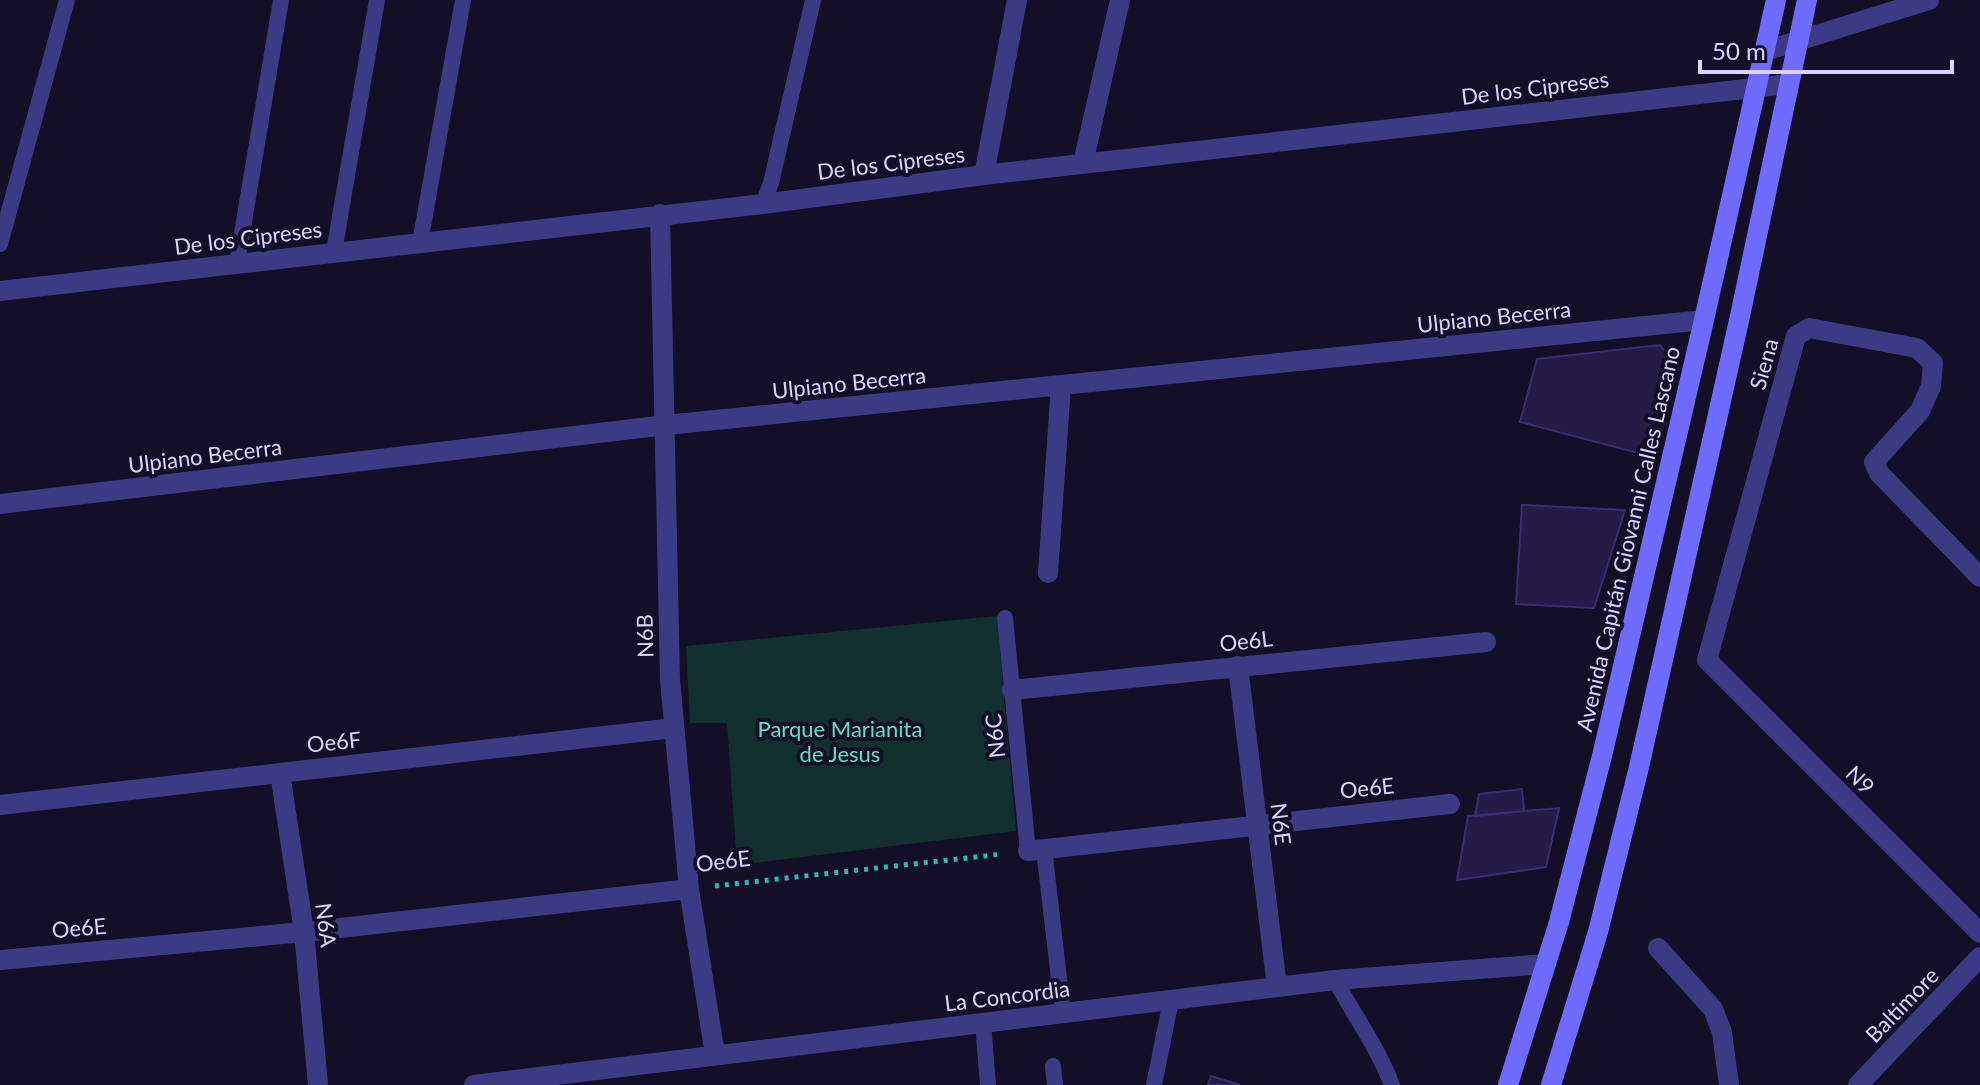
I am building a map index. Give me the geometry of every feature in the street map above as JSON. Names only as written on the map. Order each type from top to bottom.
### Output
[{"type":"main road","name":"Avenida Capitán Giovanni Calles Lascano","points":[[1508,1085],[1546,964],[1602,756],[1776,0]]},
{"type":"main road","points":[[1551,1085],[1598,932],[1639,767],[1807,0]]},
{"type":"street","points":[[984,175],[1017,0]]},
{"type":"street","points":[[1083,163],[1120,0]]},
{"type":"street","points":[[1765,51],[1929,0]]},
{"type":"street","name":"De los Cipreses","points":[[0,291],[763,204],[1083,163],[1789,84]]},
{"type":"street","name":"N6B","points":[[660,214],[670,679],[689,889],[715,1055]]},
{"type":"street","name":"Ulpiano Becerra","points":[[0,504],[666,425],[1704,320]]},
{"type":"street","name":"Siena","points":[[1707,660],[1796,336],[1809,328],[1917,348],[1933,363],[1931,386],[1920,411],[1874,462],[1879,473],[1980,577]]},
{"type":"street","points":[[1048,573],[1061,385]]},
{"type":"street","name":"Oe6L","points":[[1012,690],[1486,642]]},
{"type":"street","name":"N9","points":[[1707,660],[1980,933]]},
{"type":"street","name":"N6E","points":[[1238,666],[1277,987]]},
{"type":"street","name":"Oe6F","points":[[0,805],[674,728]]},
{"type":"street","name":"N6A","points":[[280,773],[304,932],[318,1085]]},
{"type":"street","name":"Oe6E","points":[[1036,850],[1450,804]]},
{"type":"street","name":"Oe6E","points":[[0,960],[304,932],[689,889]]},
{"type":"street","points":[[1658,948],[1713,1009],[1722,1032],[1729,1085]]},
{"type":"street","name":"Baltimore","points":[[1858,1085],[1980,957]]},
{"type":"street","name":"La Concordia","points":[[474,1085],[1335,980],[1546,964]]},
{"type":"lane","points":[[0,244],[67,0]]},
{"type":"lane","points":[[237,263],[281,0]]},
{"type":"lane","points":[[334,252],[377,0]]},
{"type":"lane","points":[[420,243],[463,0]]},
{"type":"lane","points":[[763,204],[771,183],[813,0]]},
{"type":"lane","name":"N6C","points":[[1005,618],[1012,690],[1063,1013]]},
{"type":"lane","points":[[1335,980],[1382,1059],[1392,1085]]},
{"type":"lane","points":[[1154,1085],[1171,1000]]},
{"type":"lane","points":[[983,1023],[988,1085]]},
{"type":"lane","points":[[1053,1066],[1055,1085]]},
{"type":"path","name":"Oe6E","points":[[689,889],[1036,850]]},
{"type":"green space","name":"Parque Marianita de Jesus","points":[[997,616],[1016,831],[737,865],[727,723],[690,723],[686,646]]},
{"type":"building","points":[[1660,345],[1668,355],[1642,454],[1520,422],[1537,359]]},
{"type":"building","points":[[1522,505],[1625,510],[1594,608],[1516,604]]},
{"type":"building","points":[[1522,789],[1524,811],[1475,816],[1479,794]]},
{"type":"building","points":[[1559,808],[1546,867],[1457,880],[1468,816]]},
{"type":"building","points":[[1211,1076],[1240,1085],[1208,1085]]}]
